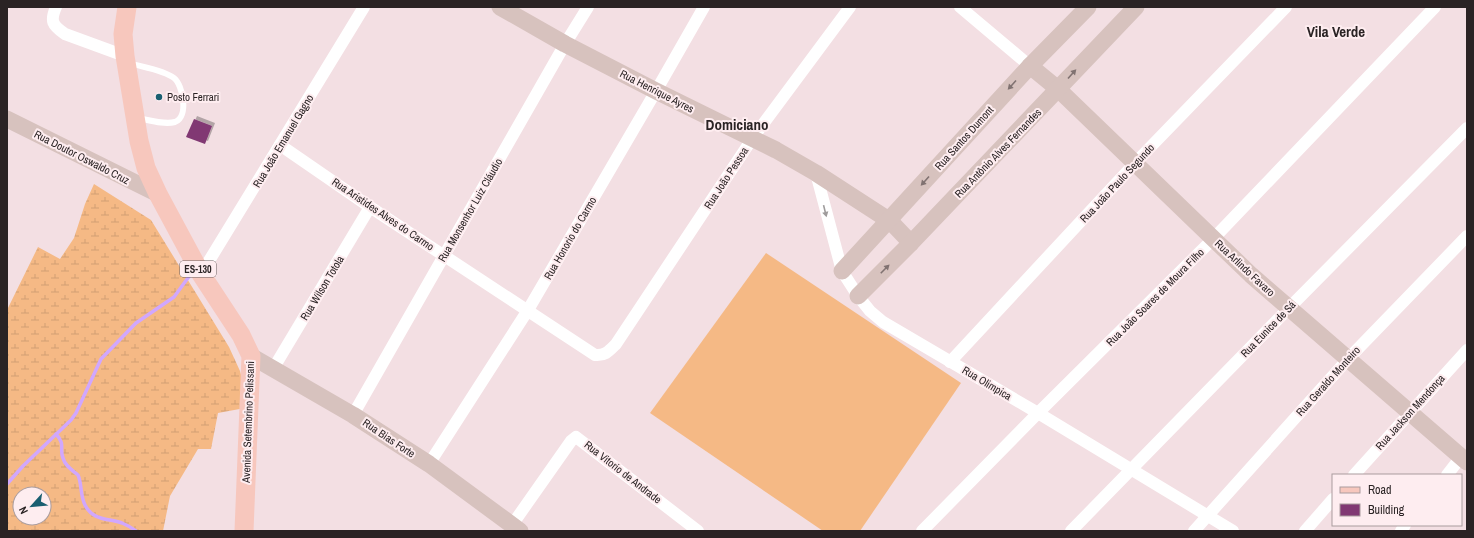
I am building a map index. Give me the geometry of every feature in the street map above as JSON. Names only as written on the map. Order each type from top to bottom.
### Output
[{"type":"main road","name":"Avenida Setembrino Pelissani","points":[[127,7],[123,34],[134,117],[146,168],[158,194],[201,274],[241,334],[251,356],[244,531]]},
{"type":"street","points":[[56,7],[52,16],[58,29],[65,34],[126,59]]},
{"type":"street","name":"Rua João Emanuel Gagno","points":[[201,274],[364,7]]},
{"type":"street","name":"Rua Henrique Ayres","points":[[500,7],[565,44],[776,150],[816,173],[890,220],[911,243]]},
{"type":"street","name":"Rua Monsenhor Luiz Cláudio","points":[[354,414],[565,44],[588,7]]},
{"type":"street","name":"Rua Honorio do Carmo","points":[[429,464],[528,310],[704,7]]},
{"type":"street","name":"Rua João Pessoa","points":[[608,352],[616,344],[752,139],[850,7]]},
{"type":"street","points":[[960,7],[1030,66]]},
{"type":"street","name":"Rua Santos Dumont","points":[[842,271],[1030,66],[1088,7]]},
{"type":"street","name":"Rua Antônio Alves Fernandes","points":[[858,296],[911,243],[1136,7]]},
{"type":"street","name":"Rua João Paulo Segundo","points":[[950,362],[1135,163],[1286,7]]},
{"type":"street","name":"Rua João Soares de Moura Filho","points":[[922,531],[1214,238],[1435,7]]},
{"type":"street","name":"Rua Arlindo Favaro","points":[[1030,66],[1058,89],[1251,275],[1464,460]]},
{"type":"street","name":"Rua Doutor Oswaldo Cruz","points":[[7,119],[158,194]]},
{"type":"street","name":"Rua Eunice de Sá","points":[[1072,531],[1131,469],[1467,128]]},
{"type":"street","name":"Rua Aristides Alves do Carmo","points":[[280,145],[370,207],[595,355],[602,356],[608,352]]},
{"type":"street","name":"Rua Olimpica","points":[[816,173],[842,271],[858,296],[870,311],[883,322],[1234,531]]},
{"type":"street","name":"Rua Wilson Totola","points":[[273,369],[370,207]]},
{"type":"street","name":"Rua Geraldo Monteiro","points":[[1194,531],[1348,359],[1467,236]]},
{"type":"street","name":"Rua Jackson Mendonça","points":[[1355,474],[1467,350]]},
{"type":"street","name":"Rua Bias Forte","points":[[251,356],[354,414],[429,464],[516,528]]},
{"type":"street","name":"Rua Vitorio de Andrade","points":[[516,528],[572,440],[577,437],[698,531]]},
{"type":"street","points":[[1448,474],[1464,460]]},
{"type":"street","points":[[1305,531],[1332,500]]},
{"type":"lane","points":[[126,59],[174,78],[180,84],[184,102],[180,118],[176,122],[161,122],[134,117]]},
{"type":"green space","points":[[94,184],[151,220],[229,347],[240,371],[243,383],[245,408],[218,413],[211,449],[198,449],[170,496],[163,531],[7,531],[7,310],[38,247],[60,259],[74,238],[85,204]]},
{"type":"green space","points":[[766,253],[961,383],[860,531],[823,531],[650,413]]},
{"type":"building","points":[[194,119],[212,126],[205,144],[186,137]]},
{"type":"waterway","points":[[7,484],[23,466],[71,420],[76,413],[101,359],[136,323],[174,297],[193,271]]},
{"type":"waterway","points":[[56,434],[62,444],[62,455],[65,463],[78,475],[83,501],[88,510],[92,514],[101,518],[117,521],[136,531]]},
{"type":"place","name":"Posto Ferrari","points":[[159,97]]},
{"type":"district","name":"Vila Verde","points":[[1336,31]]},
{"type":"district","name":"Domiciano","points":[[737,124]]}]
